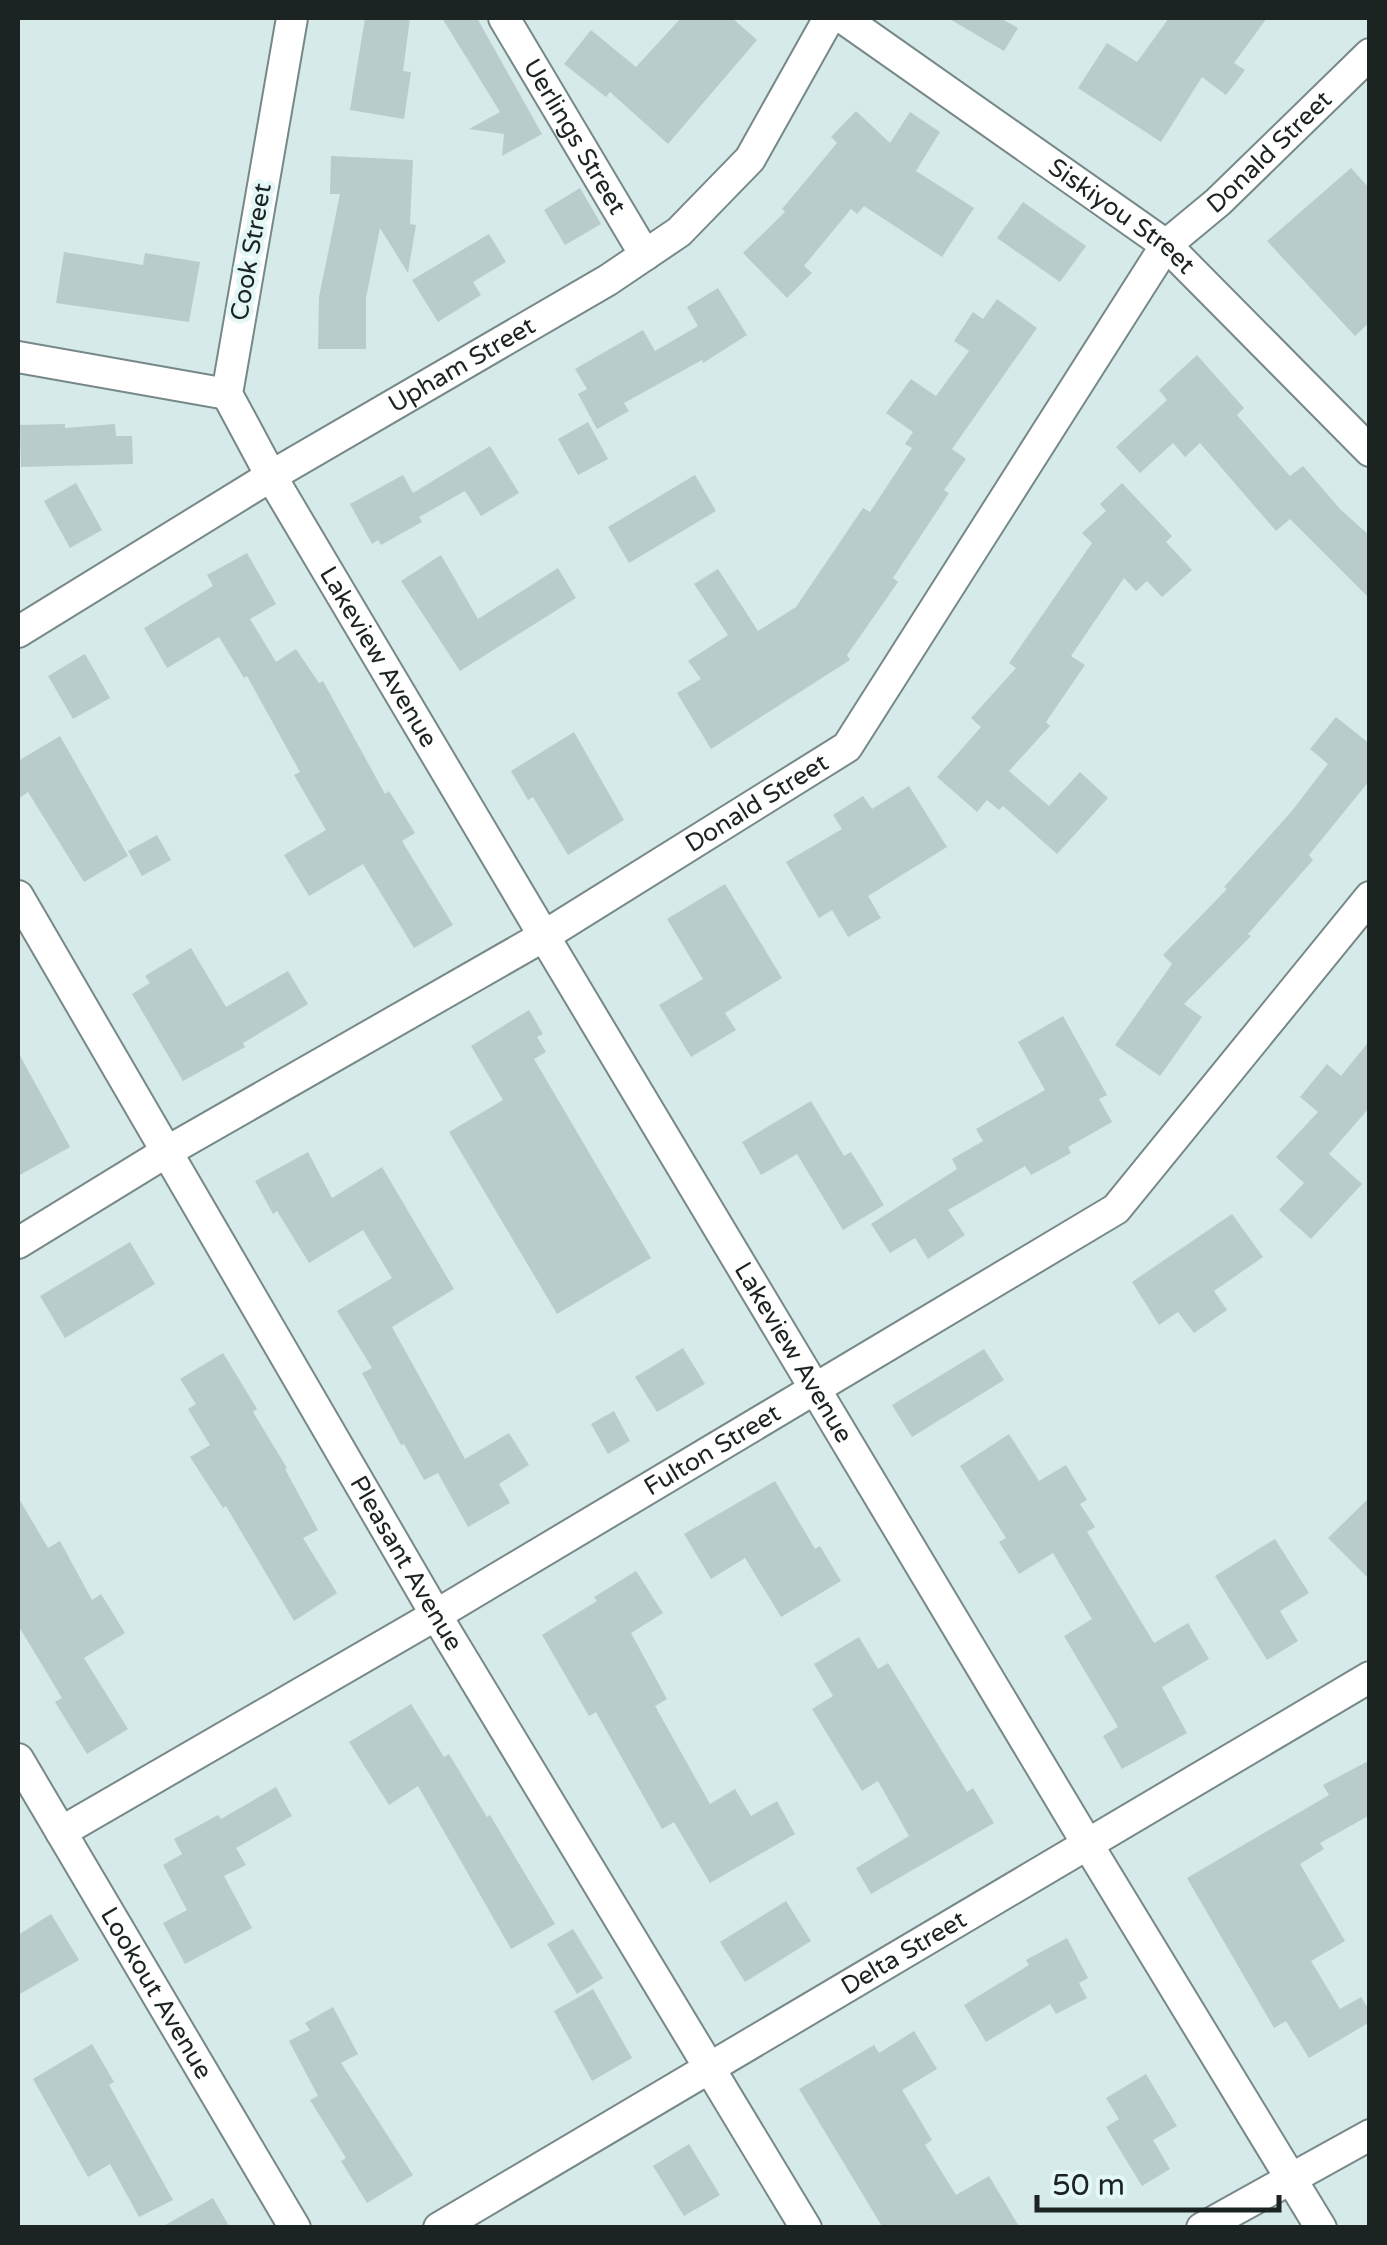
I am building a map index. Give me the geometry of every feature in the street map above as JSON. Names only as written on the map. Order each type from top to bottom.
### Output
[{"type":"street","name":"Cook Street","points":[[227,394],[292,18]]},
{"type":"street","name":"Uerlings Street","points":[[504,18],[645,255]]},
{"type":"street","name":"Upham Street","points":[[18,632],[270,476],[608,280],[679,232],[750,160],[829,18]]},
{"type":"street","name":"Siskiyou Street","points":[[842,18],[1166,244],[1370,451]]},
{"type":"street","name":"Donald Street","points":[[18,1242],[168,1151],[544,936],[847,748],[1166,244],[1218,202],[1370,54]]},
{"type":"street","points":[[18,357],[227,394],[270,476]]},
{"type":"street","name":"Lakeview Avenue","points":[[270,476],[1321,2228]]},
{"type":"street","name":"Pleasant Avenue","points":[[18,896],[436,1615],[806,2228]]},
{"type":"street","name":"Fulton Street","points":[[61,1832],[436,1615],[1116,1209],[1370,897]]},
{"type":"street","name":"Delta Street","points":[[439,2228],[1370,1677]]},
{"type":"street","name":"Lookout Avenue","points":[[18,1759],[295,2228]]},
{"type":"street","points":[[1202,2228],[1370,2134]]},
{"type":"building","points":[[365,18],[410,18],[403,71],[411,72],[404,119],[350,110]]},
{"type":"building","points":[[442,18],[477,18],[542,134],[502,156],[504,134],[469,129],[500,112]]},
{"type":"building","points":[[681,18],[732,18],[757,40],[668,144],[610,92],[606,97],[564,64],[591,30],[636,67]]},
{"type":"building","points":[[948,18],[1000,18],[1018,28],[1004,51]]},
{"type":"building","points":[[1169,18],[1267,18],[1234,63],[1245,70],[1226,95],[1202,77],[1161,142],[1078,88],[1107,43],[1137,62]]},
{"type":"building","points":[[856,111],[890,143],[910,112],[940,132],[916,171],[974,208],[942,257],[864,206],[857,214],[851,209],[804,266],[812,273],[787,298],[743,253],[785,212],[782,209],[837,143],[831,137]]},
{"type":"building","points":[[331,156],[413,160],[410,224],[416,225],[408,273],[380,228],[366,298],[366,349],[318,349],[319,297],[340,194],[330,194]]},
{"type":"building","points":[[1351,168],[1370,189],[1370,322],[1355,336],[1267,241]]},
{"type":"building","points":[[580,188],[601,224],[565,245],[544,210]]},
{"type":"building","points":[[1023,202],[1086,246],[1060,282],[997,238]]},
{"type":"building","points":[[489,234],[506,262],[473,282],[481,295],[438,322],[412,280]]},
{"type":"building","points":[[64,252],[143,265],[145,253],[200,262],[189,322],[56,303]]},
{"type":"building","points":[[718,288],[747,335],[703,363],[702,360],[624,403],[629,411],[597,429],[578,394],[587,389],[575,369],[643,330],[655,351],[698,326],[687,307]]},
{"type":"building","points":[[997,299],[1037,328],[952,449],[966,459],[944,490],[949,493],[893,578],[898,582],[847,655],[850,660],[711,749],[677,693],[701,679],[688,661],[728,635],[694,584],[718,569],[758,631],[796,607],[863,508],[870,512],[912,448],[905,444],[913,432],[886,413],[911,379],[936,396],[969,351],[954,341],[973,312],[983,319]]},
{"type":"building","points":[[1197,355],[1244,408],[1237,415],[1290,476],[1303,466],[1370,536],[1370,599],[1290,519],[1276,531],[1200,443],[1185,457],[1173,443],[1140,473],[1116,447],[1167,400],[1159,390]]},
{"type":"building","points":[[588,422],[608,459],[578,475],[558,439]]},
{"type":"building","points":[[65,424],[65,428],[115,424],[116,436],[132,436],[133,464],[21,467],[20,425]]},
{"type":"building","points":[[490,446],[519,493],[481,516],[465,491],[419,517],[422,522],[381,545],[378,540],[372,544],[350,504],[403,475],[413,493]]},
{"type":"building","points":[[695,475],[716,511],[629,563],[608,527]]},
{"type":"building","points":[[76,483],[102,530],[70,548],[44,501]]},
{"type":"building","points":[[1122,483],[1172,536],[1166,542],[1192,570],[1162,597],[1147,581],[1136,591],[1124,578],[1071,656],[1085,665],[1046,722],[1050,726],[1009,771],[1049,806],[1080,772],[1108,798],[1057,854],[1003,806],[999,810],[987,800],[977,812],[937,777],[981,727],[971,718],[1016,668],[1009,663],[1092,543],[1082,533],[1106,511],[1100,504]]},
{"type":"building","points":[[247,553],[276,604],[250,619],[276,662],[296,649],[319,683],[323,681],[385,794],[389,791],[415,833],[402,841],[453,925],[414,948],[363,864],[309,896],[284,855],[326,830],[294,775],[300,772],[247,676],[244,678],[219,637],[167,668],[144,628],[213,586],[207,575]]},
{"type":"building","points":[[441,555],[478,619],[558,568],[576,598],[460,671],[401,581]]},
{"type":"building","points":[[85,654],[110,698],[73,719],[48,676]]},
{"type":"building","points":[[1336,717],[1370,744],[1370,780],[1309,855],[1313,860],[1248,934],[1251,936],[1184,1004],[1202,1017],[1160,1076],[1115,1045],[1172,964],[1163,955],[1227,889],[1224,887],[1328,764],[1310,749]]},
{"type":"building","points":[[574,732],[624,820],[568,855],[533,797],[528,800],[511,771]]},
{"type":"building","points":[[60,736],[128,856],[84,882],[28,792],[18,799],[18,761]]},
{"type":"building","points":[[909,786],[947,847],[868,896],[881,918],[848,937],[832,910],[819,918],[786,862],[842,829],[833,815],[863,796],[872,809]]},
{"type":"building","points":[[157,835],[171,860],[142,876],[128,851]]},
{"type":"building","points":[[725,884],[782,978],[725,1013],[736,1030],[691,1057],[659,1005],[703,979],[667,919]]},
{"type":"building","points":[[191,948],[226,1007],[288,971],[308,1004],[243,1043],[245,1047],[183,1081],[132,994],[150,983],[145,976]]},
{"type":"building","points":[[529,1010],[543,1034],[537,1037],[546,1052],[534,1059],[651,1258],[557,1314],[449,1132],[503,1100],[471,1046]]},
{"type":"building","points":[[1063,1016],[1107,1095],[1099,1099],[1112,1122],[1068,1147],[1071,1153],[1031,1175],[1025,1166],[948,1210],[965,1235],[928,1259],[915,1238],[890,1253],[871,1224],[957,1169],[952,1159],[983,1141],[976,1129],[1045,1090],[1018,1042]]},
{"type":"building","points":[[1370,1040],[1370,1107],[1329,1154],[1362,1184],[1311,1239],[1279,1210],[1304,1183],[1276,1157],[1318,1112],[1300,1097],[1327,1064],[1341,1076]]},
{"type":"building","points":[[18,1052],[70,1147],[18,1176]]},
{"type":"building","points":[[811,1101],[844,1156],[851,1152],[884,1205],[843,1230],[797,1154],[761,1175],[742,1142]]},
{"type":"building","points":[[308,1152],[332,1198],[382,1167],[454,1289],[392,1327],[465,1459],[509,1433],[529,1465],[499,1484],[510,1503],[468,1527],[438,1473],[424,1480],[404,1444],[401,1445],[362,1373],[372,1368],[337,1311],[392,1278],[363,1230],[309,1263],[277,1211],[273,1214],[255,1181]]},
{"type":"building","points":[[1232,1214],[1263,1257],[1214,1291],[1227,1310],[1194,1333],[1178,1312],[1159,1325],[1132,1282]]},
{"type":"building","points":[[130,1242],[155,1284],[65,1338],[40,1296]]},
{"type":"building","points":[[683,1348],[705,1384],[657,1412],[635,1377]]},
{"type":"building","points":[[984,1349],[1004,1380],[912,1437],[892,1405]]},
{"type":"building","points":[[223,1353],[257,1409],[253,1412],[318,1530],[303,1538],[337,1593],[294,1621],[226,1506],[223,1508],[190,1457],[210,1445],[188,1409],[196,1404],[180,1379]]},
{"type":"building","points":[[614,1411],[630,1441],[608,1454],[591,1424]]},
{"type":"building","points":[[1009,1434],[1039,1481],[1066,1465],[1087,1500],[1080,1504],[1095,1527],[1087,1532],[1154,1643],[1188,1623],[1209,1659],[1162,1687],[1187,1733],[1122,1769],[1103,1736],[1118,1727],[1064,1636],[1092,1619],[1053,1553],[1019,1574],[999,1542],[1006,1538],[960,1466]]},
{"type":"building","points":[[775,1481],[815,1549],[820,1546],[841,1581],[781,1617],[745,1558],[711,1579],[684,1534]]},
{"type":"building","points":[[18,1497],[48,1548],[60,1541],[92,1600],[101,1594],[125,1633],[84,1658],[128,1729],[87,1754],[55,1702],[62,1698],[18,1625]]},
{"type":"building","points":[[1370,1497],[1370,1580],[1328,1538]]},
{"type":"building","points":[[1275,1539],[1309,1593],[1280,1611],[1298,1641],[1267,1660],[1215,1576]]},
{"type":"building","points":[[636,1571],[663,1613],[631,1633],[667,1699],[655,1706],[710,1804],[735,1789],[751,1816],[777,1801],[795,1834],[710,1883],[674,1822],[662,1829],[596,1712],[589,1716],[542,1635]]},
{"type":"building","points":[[859,1637],[878,1669],[888,1663],[967,1792],[973,1788],[994,1823],[871,1894],[856,1868],[909,1836],[878,1781],[862,1791],[812,1709],[833,1696],[814,1664]]},
{"type":"building","points":[[411,1704],[444,1757],[449,1754],[487,1817],[490,1815],[555,1924],[511,1949],[418,1786],[389,1805],[349,1742]]},
{"type":"building","points":[[1370,1760],[1370,1815],[1320,1843],[1324,1849],[1300,1864],[1345,1941],[1311,1961],[1340,2009],[1361,1997],[1370,2011],[1370,2022],[1309,2058],[1286,2021],[1274,2028],[1187,1878],[1329,1795],[1323,1785]]},
{"type":"building","points":[[276,1787],[292,1816],[236,1848],[246,1865],[224,1876],[252,1928],[185,1964],[163,1923],[187,1910],[163,1865],[182,1854],[174,1839],[218,1815],[221,1819]]},
{"type":"building","points":[[786,1901],[811,1941],[745,1982],[720,1942]]},
{"type":"building","points":[[51,1914],[79,1960],[18,1995],[18,1935]]},
{"type":"building","points":[[573,1929],[603,1978],[577,1994],[547,1944]]},
{"type":"building","points":[[1067,1938],[1088,1978],[1079,1983],[1087,1998],[1056,2014],[1050,2004],[986,2042],[964,2005],[1029,1965],[1026,1960]]},
{"type":"building","points":[[593,1989],[632,2058],[592,2081],[554,2011]]},
{"type":"building","points":[[333,2007],[358,2054],[341,2063],[413,2175],[367,2203],[341,2161],[346,2158],[310,2100],[318,2096],[289,2041],[310,2030],[305,2023]]},
{"type":"building","points":[[914,2031],[937,2069],[902,2090],[932,2140],[925,2145],[956,2195],[989,2176],[1020,2228],[883,2228],[799,2089],[874,2045],[879,2053]]},
{"type":"building","points":[[92,2044],[114,2082],[109,2085],[173,2200],[139,2217],[110,2164],[88,2177],[33,2079]]},
{"type":"building","points":[[1146,2074],[1177,2126],[1153,2140],[1170,2169],[1142,2186],[1106,2127],[1119,2119],[1106,2098]]},
{"type":"building","points":[[689,2144],[720,2195],[684,2216],[653,2166]]},
{"type":"building","points":[[213,2198],[230,2228],[160,2228]]}]
